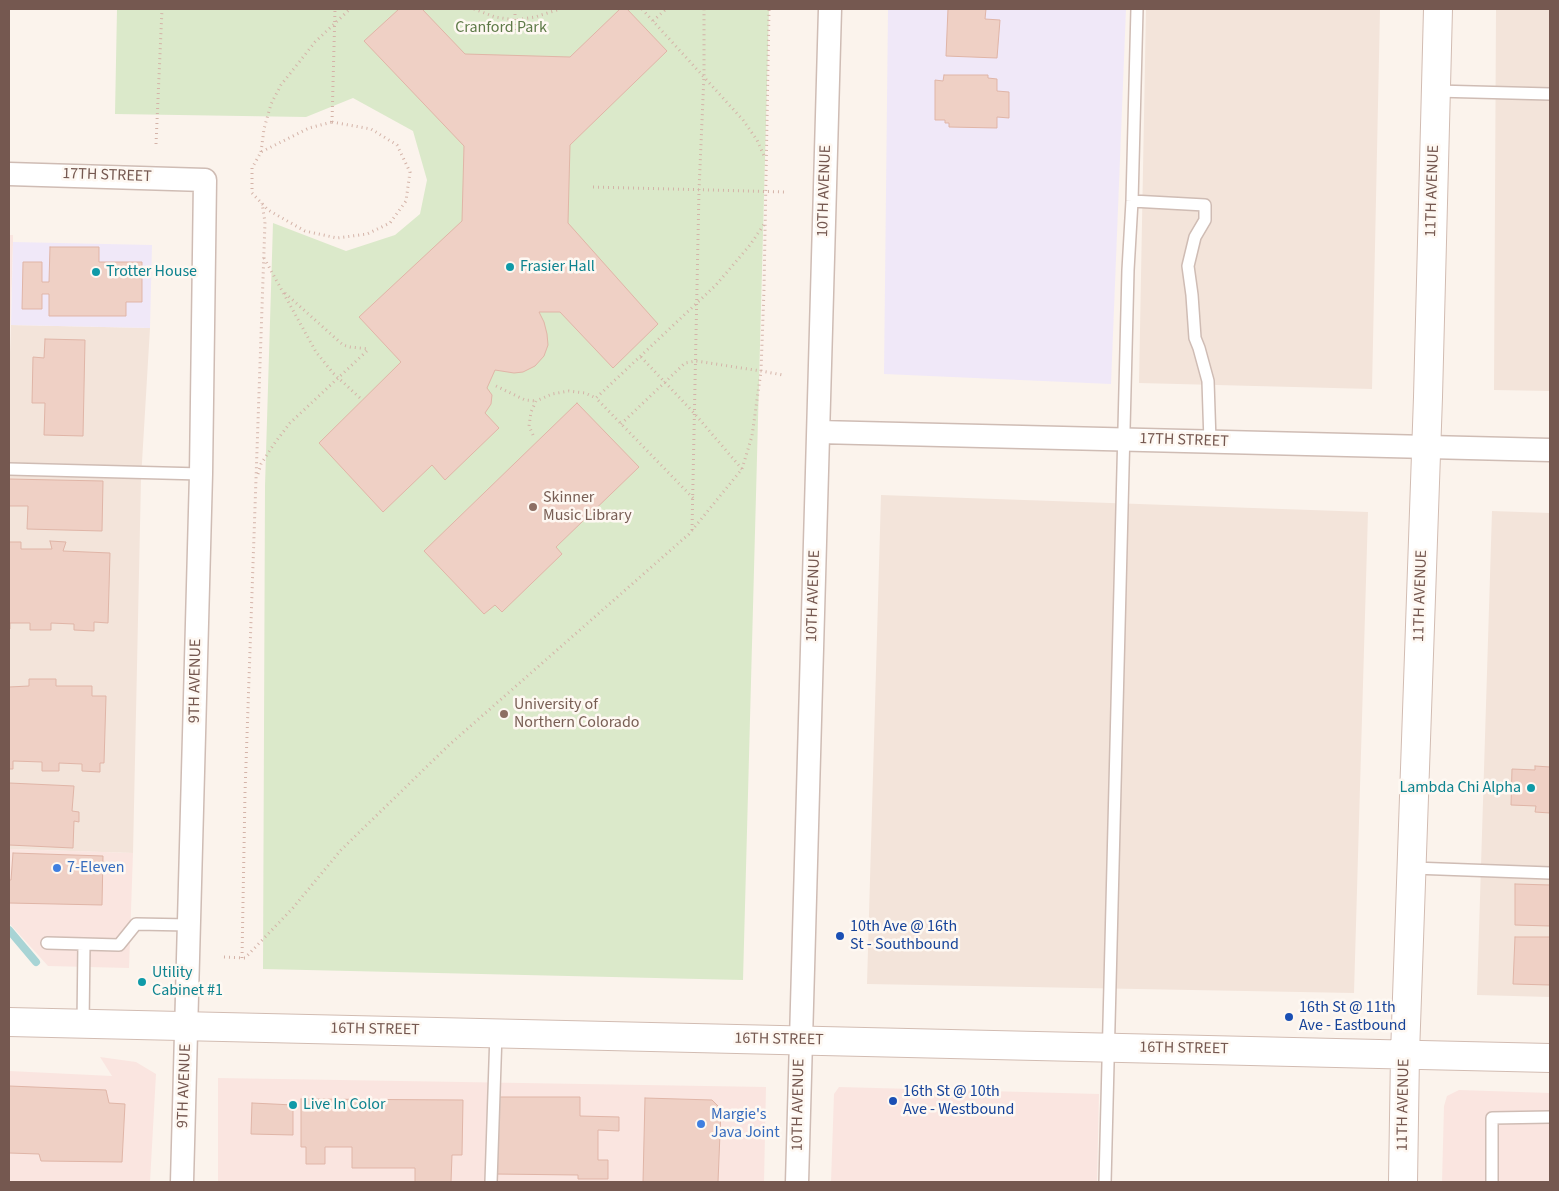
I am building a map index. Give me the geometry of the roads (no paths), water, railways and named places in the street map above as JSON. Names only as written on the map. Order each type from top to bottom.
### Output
[{"type":"main road","name":"11TH AVENUE","points":[[1403,1182],[1405,1054],[1413,868],[1438,9]]},
{"type":"main road","name":"16TH STREET","points":[[9,1022],[1550,1058]]},
{"type":"street","name":"10TH AVENUE","points":[[797,1182],[830,9]]},
{"type":"street","name":"17TH STREET","points":[[9,174],[204,180]]},
{"type":"street","name":"9TH AVENUE","points":[[182,1182],[201,474],[204,180]]},
{"type":"street","name":"17TH STREET","points":[[819,432],[1550,450]]},
{"type":"lane","points":[[1104,1182],[1128,270],[1132,201],[1137,9]]},
{"type":"lane","points":[[1436,91],[1550,94]]},
{"type":"lane","points":[[1132,201],[1205,204],[1205,220],[1195,237],[1188,266],[1195,338],[1200,348],[1208,381],[1210,442]]},
{"type":"lane","points":[[9,469],[201,474]]},
{"type":"lane","points":[[1413,868],[1550,873]]},
{"type":"lane","points":[[47,943],[119,946],[136,924],[190,925]]},
{"type":"lane","points":[[83,1024],[84,944]]},
{"type":"lane","points":[[491,1182],[496,1033]]},
{"type":"lane","points":[[1492,1182],[1492,1118],[1550,1117]]},
{"type":"waterway","points":[[9,930],[36,962]]},
{"type":"place","name":"Frasier Hall","points":[[510,267]]},
{"type":"place","name":"Trotter House","points":[[96,272]]},
{"type":"place","name":"Skinner Music Library","points":[[533,507]]},
{"type":"place","name":"University of Northern Colorado","points":[[504,714]]},
{"type":"place","name":"Lambda Chi Alpha","points":[[1531,788]]},
{"type":"place","name":"7-Eleven","points":[[57,868]]},
{"type":"place","name":"10th Ave @ 16th St - Southbound","points":[[840,936]]},
{"type":"place","name":"Utility Cabinet #1","points":[[142,982]]},
{"type":"place","name":"16th St @ 11th Ave - Eastbound","points":[[1289,1017]]},
{"type":"place","name":"16th St @ 10th Ave - Westbound","points":[[893,1101]]},
{"type":"place","name":"Live In Color","points":[[293,1105]]},
{"type":"place","name":"Margie's Java Joint","points":[[701,1124]]},
{"type":"park label","name":"Cranford Park","points":[[501,28]]}]
